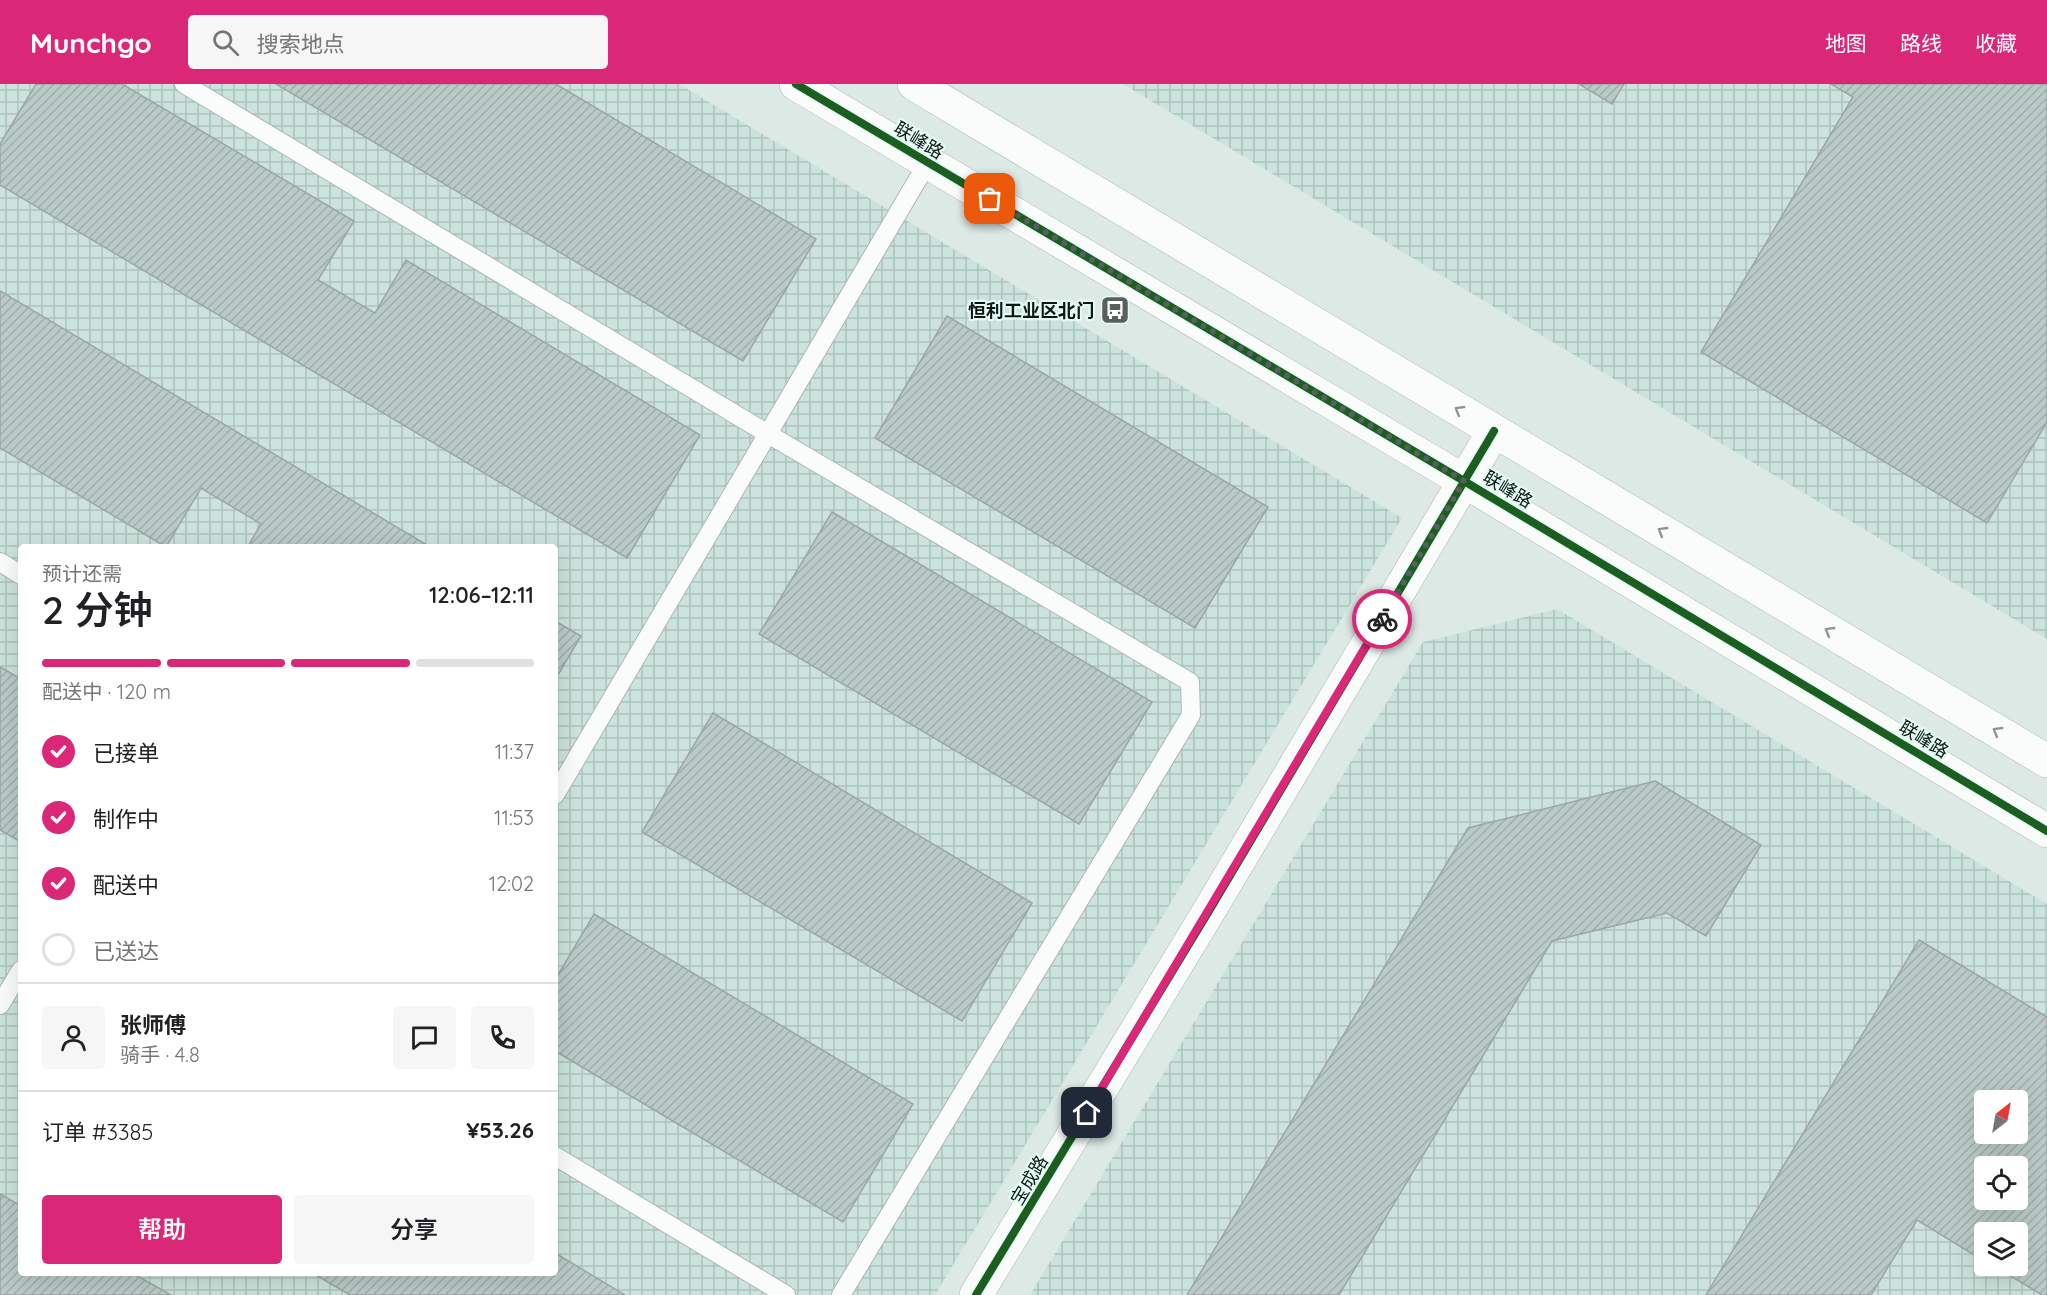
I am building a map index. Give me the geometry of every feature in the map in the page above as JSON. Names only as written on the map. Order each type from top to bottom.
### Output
[{"type":"street","name":"联峰路","points":[[796,84],[2047,831]]},
{"type":"street","points":[[914,84],[2047,761]]},
{"type":"street","name":"宝成路","points":[[976,1295],[1209,911],[1494,431]]},
{"type":"lane","points":[[184,84],[768,434],[1190,682],[1191,715],[841,1295]]},
{"type":"lane","points":[[558,790],[928,162]]},
{"type":"lane","points":[[0,562],[18,573]]},
{"type":"lane","points":[[0,1005],[18,975]]},
{"type":"lane","points":[[558,1158],[786,1295]]},
{"type":"shaded area","points":[[0,84],[679,84],[1402,518],[935,1295],[0,1295]]},
{"type":"shaded area","points":[[1123,84],[2047,84],[2047,639]]},
{"type":"shaded area","points":[[1557,609],[2047,904],[2047,1295],[1030,1295],[1423,642]]},
{"type":"building","points":[[36,84],[122,84],[354,221],[318,280],[375,313],[406,260],[700,435],[627,558],[0,185],[0,144]]},
{"type":"building","points":[[276,84],[556,84],[816,239],[743,361]]},
{"type":"building","points":[[1579,84],[1624,84],[1612,104]]},
{"type":"building","points":[[1831,84],[2047,84],[2047,422],[1987,523],[1701,352],[1853,97]]},
{"type":"building","points":[[0,291],[425,544],[249,544],[261,524],[201,488],[168,544],[161,544],[0,448]]},
{"type":"building","points":[[947,316],[1268,507],[1195,628],[875,438]]},
{"type":"building","points":[[832,512],[1152,702],[1079,824],[759,634]]},
{"type":"building","points":[[558,623],[581,636],[558,675]]},
{"type":"building","points":[[0,667],[18,677],[18,840],[0,830]]},
{"type":"building","points":[[713,713],[1032,903],[962,1021],[642,832]]},
{"type":"building","points":[[1655,781],[1761,845],[1706,936],[1667,913],[1552,941],[1339,1295],[1187,1295],[1468,828]]},
{"type":"building","points":[[594,914],[913,1104],[843,1222],[558,1053],[558,975]]},
{"type":"building","points":[[1919,940],[2047,1017],[2047,1295],[2042,1295],[2011,1276],[2028,1276],[2028,1222],[1974,1222],[1974,1255],[1917,1220],[1871,1295],[1706,1295]]},
{"type":"building","points":[[0,1194],[18,1204],[18,1276],[138,1276],[171,1295],[0,1295]]},
{"type":"building","points":[[558,1255],[625,1295],[350,1295],[317,1276],[558,1276]]},
{"type":"cycle path","points":[[796,84],[2047,831]]},
{"type":"cycle path","points":[[976,1295],[1209,911],[1494,431]]},
{"type":"way so far","points":[[990,199],[1464,481],[1382,619]]},
{"type":"place","name":"恒利工业区北门","points":[[1115,310]]},
{"type":"route","points":[[1087,1113],[1382,619]]}]
